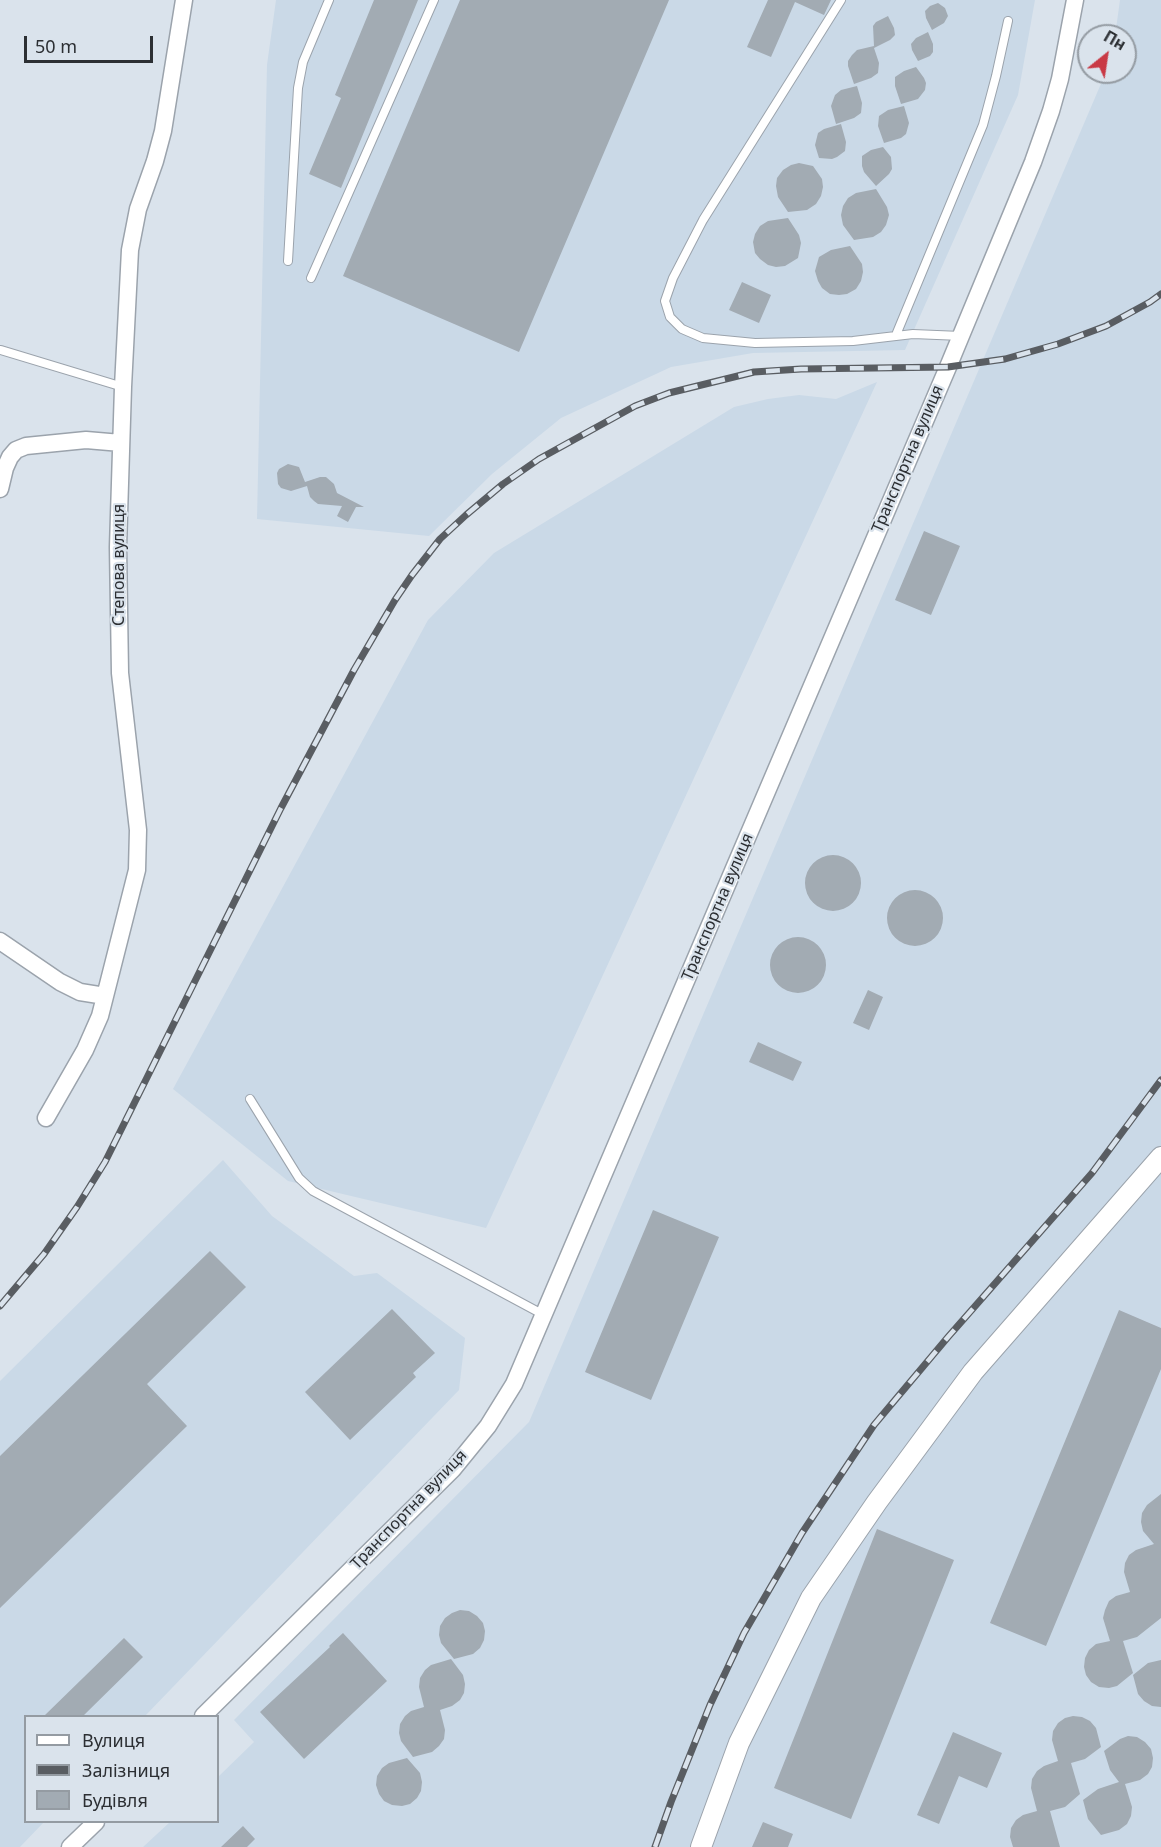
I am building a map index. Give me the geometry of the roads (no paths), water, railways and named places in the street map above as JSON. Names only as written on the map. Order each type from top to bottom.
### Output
[{"type":"street","name":"Степова вулиця","points":[[46,1118],[85,1050],[100,1016],[137,870],[138,830],[120,673],[118,547],[130,250],[138,209],[163,131],[184,0]]},
{"type":"street","name":"Транспортна вулиця","points":[[204,1715],[453,1469],[488,1426],[514,1383],[961,336],[1033,162],[1060,79],[1074,0]]},
{"type":"street","points":[[0,489],[10,458],[16,450],[26,446],[86,440],[121,443]]},
{"type":"street","points":[[0,941],[60,982],[80,992],[105,996]]},
{"type":"street","points":[[701,1847],[739,1743],[811,1598],[877,1502],[973,1372],[1161,1157]]},
{"type":"street","points":[[70,1847],[94,1823]]},
{"type":"lane","points":[[288,261],[298,88],[303,62],[329,0]]},
{"type":"lane","points":[[312,278],[434,0]]},
{"type":"lane","points":[[841,0],[703,220],[673,278],[664,301],[670,317],[682,329],[703,338],[755,343],[853,341],[896,335],[961,336]]},
{"type":"lane","points":[[896,335],[983,125],[1008,21]]},
{"type":"lane","points":[[1,350],[123,387]]},
{"type":"lane","points":[[250,1099],[299,1178],[313,1191],[544,1315]]},
{"type":"railway","points":[[0,1306],[44,1254],[105,1162],[281,808],[354,670],[395,600],[440,539],[466,515],[503,484],[539,459],[635,406],[669,393],[754,372],[948,367],[1005,359],[1058,344],[1106,326],[1161,294]]},
{"type":"railway","points":[[655,1847],[710,1705],[744,1633],[802,1533],[874,1425],[1092,1173],[1161,1080]]}]
